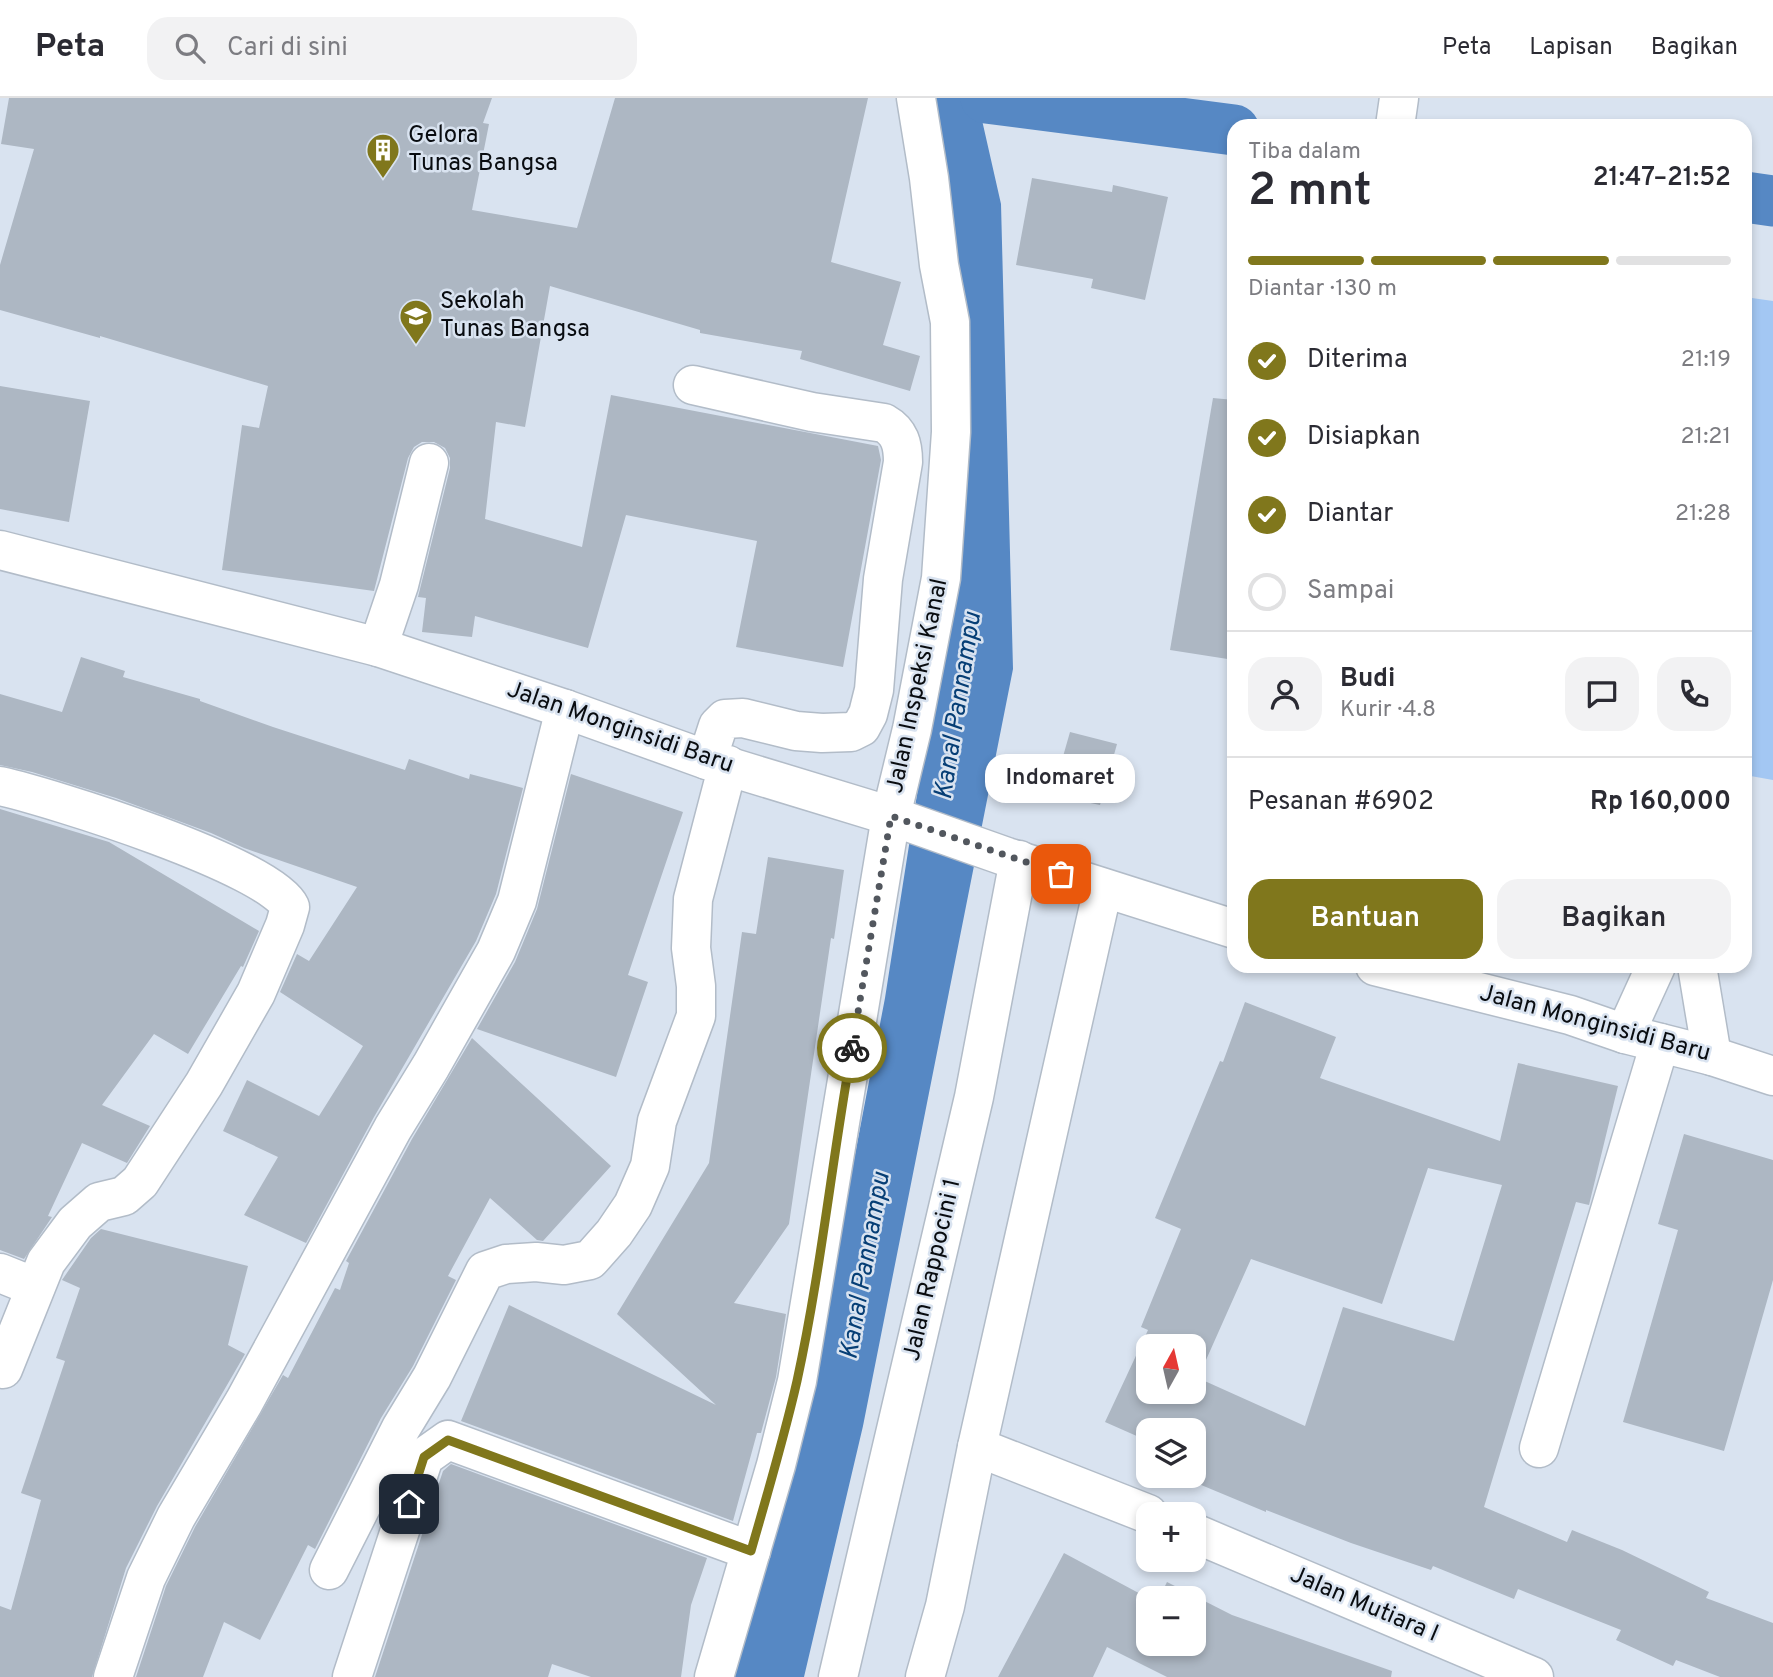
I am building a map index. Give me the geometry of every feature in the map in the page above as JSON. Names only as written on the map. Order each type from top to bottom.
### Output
[{"type":"street","name":"Jalan Inspeksi Kanal","points":[[714,1677],[776,1465],[797,1381],[941,578],[951,432],[950,322],[939,264],[916,98]]},
{"type":"street","points":[[329,1570],[485,1271],[506,1264],[536,1262],[564,1265],[590,1260],[614,1233],[633,1205],[650,1166],[657,1121],[696,1016],[696,986],[691,948],[693,899],[717,814],[718,726],[725,719],[743,718],[796,731],[851,732],[861,727],[868,714],[874,690],[883,579],[903,462],[903,445],[892,428],[884,423],[812,412],[693,385]]},
{"type":"street","points":[[379,648],[399,585],[429,463]]},
{"type":"street","name":"Jalan Monginsidi Baru","points":[[0,550],[379,648],[565,709],[717,763],[897,818],[1013,859],[1227,927]]},
{"type":"street","points":[[113,1677],[146,1578],[176,1517],[244,1402],[393,1128],[496,951],[517,901],[565,709]]},
{"type":"street","points":[[0,786],[33,793],[203,853],[251,876],[286,899],[290,907],[256,993],[204,1084],[140,1182],[124,1196],[99,1202],[75,1223],[46,1262],[17,1280],[3,1368]]},
{"type":"street","name":"Jalan Rappocini 1","points":[[838,1677],[974,1097],[1013,859]]},
{"type":"street","points":[[925,1677],[945,1606],[977,1447],[1103,888]]},
{"type":"street","name":"Jalan Monginsidi Baru","points":[[1403,973],[1570,1015],[1773,1076]]},
{"type":"street","points":[[1539,1448],[1642,1038],[1655,973]]},
{"type":"street","points":[[1698,973],[1712,1056]]},
{"type":"street","points":[[352,1677],[424,1457],[448,1440],[751,1551]]},
{"type":"street","points":[[977,1447],[1136,1509]]},
{"type":"street","name":"Jalan Mutiara I","points":[[1206,1538],[1534,1677]]},
{"type":"shaded area","points":[[1752,298],[1773,301],[1773,780],[1752,776]]},
{"type":"water","name":"Kanal Pannampu","points":[[921,98],[977,98],[1001,204],[1013,669],[863,1426],[804,1677],[730,1677],[803,1426],[885,998],[949,591]]},
{"type":"building","points":[[9,98],[492,98],[483,123],[489,124],[472,210],[577,228],[615,98],[868,98],[831,262],[901,282],[883,345],[920,356],[910,391],[800,359],[802,351],[700,333],[700,330],[550,286],[525,427],[496,422],[485,519],[582,547],[611,395],[878,446],[881,460],[843,667],[736,647],[757,541],[626,515],[588,648],[475,616],[472,637],[422,632],[426,598],[418,597],[450,468],[450,458],[445,448],[434,442],[422,442],[414,447],[408,458],[374,591],[222,570],[242,425],[259,428],[268,386],[100,336],[0,310],[0,265],[34,149],[1,144]]},
{"type":"building","points":[[1032,178],[1112,192],[1113,185],[1168,197],[1145,300],[1091,288],[1093,279],[1016,265]]},
{"type":"building","points":[[0,386],[90,401],[69,522],[0,509]]},
{"type":"building","points":[[1213,398],[1227,399],[1227,659],[1170,650]]},
{"type":"building","points":[[81,657],[125,671],[123,677],[200,699],[273,727],[405,770],[409,759],[469,779],[470,774],[523,788],[496,894],[476,941],[374,1117],[306,1243],[244,1215],[278,1157],[223,1131],[247,1080],[319,1116],[363,1046],[280,992],[297,954],[309,961],[357,887],[244,848],[116,798],[0,765],[0,694],[62,712]]},
{"type":"building","points":[[1070,732],[1117,744],[1100,805],[1052,795]]},
{"type":"building","points":[[571,774],[683,812],[628,975],[648,982],[616,1077],[477,1029],[515,962],[537,909]]},
{"type":"building","points":[[0,809],[109,842],[259,931],[243,967],[241,966],[188,1054],[154,1034],[102,1105],[150,1126],[127,1163],[82,1143],[48,1216],[52,1217],[24,1259],[0,1250]]},
{"type":"building","points":[[768,857],[844,870],[834,939],[831,938],[789,1224],[734,1303],[786,1314],[776,1377],[761,1433],[757,1433],[733,1521],[461,1421],[509,1305],[716,1405],[617,1314],[709,1163],[742,932],[756,934]]},
{"type":"building","points":[[1245,1002],[1336,1037],[1320,1078],[1500,1141],[1518,1063],[1618,1086],[1589,1205],[1576,1202],[1484,1507],[1567,1542],[1572,1530],[1622,1550],[1709,1592],[1706,1598],[1773,1623],[1773,1677],[1720,1677],[1676,1660],[1673,1666],[1616,1640],[1621,1630],[1518,1589],[1514,1599],[1433,1566],[1431,1570],[1351,1543],[1206,1487],[1206,1418],[1136,1418],[1136,1436],[1105,1422],[1136,1356],[1136,1404],[1206,1404],[1206,1382],[1305,1426],[1343,1307],[1454,1341],[1502,1185],[1428,1168],[1382,1304],[1251,1259],[1206,1360],[1206,1334],[1146,1334],[1148,1330],[1141,1327],[1181,1229],[1155,1218],[1220,1061],[1223,1062]]},
{"type":"building","points":[[472,1038],[611,1166],[543,1241],[537,1240],[490,1198],[448,1276],[456,1280],[413,1366],[381,1418],[315,1549],[308,1545],[260,1640],[224,1622],[203,1677],[136,1677],[166,1586],[195,1527],[283,1375],[288,1378],[335,1288],[340,1290],[349,1263],[346,1261],[412,1139]]},
{"type":"building","points":[[1684,1134],[1773,1160],[1773,1280],[1724,1451],[1623,1422],[1678,1230],[1658,1224]]},
{"type":"building","points":[[101,1229],[248,1266],[228,1345],[245,1354],[157,1506],[126,1568],[92,1677],[0,1677],[0,1606],[11,1610],[41,1500],[21,1493],[65,1361],[56,1358],[80,1288],[62,1280],[91,1238]]},
{"type":"building","points":[[451,1464],[707,1558],[691,1605],[681,1677],[591,1677],[552,1664],[548,1677],[375,1677],[443,1471]]},
{"type":"building","points":[[1064,1553],[1136,1592],[1136,1656],[1206,1656],[1206,1602],[1232,1615],[1392,1671],[1391,1677],[1167,1677],[1107,1647],[1093,1677],[998,1677]]},
{"type":"waterway","points":[[986,98],[1227,129]]},
{"type":"waterway","points":[[1752,198],[1773,201]]},
{"type":"way so far","points":[[852,1048],[891,816],[1061,874]]},
{"type":"place","name":"Gelora Tunas Bangsa","points":[[383,180]]},
{"type":"place","name":"Sekolah Tunas Bangsa","points":[[416,346]]},
{"type":"place","name":"Indomaret","points":[[1061,874]]},
{"type":"route","points":[[409,1504],[424,1457],[448,1440],[751,1551],[797,1381],[835,1164],[852,1048]]}]
